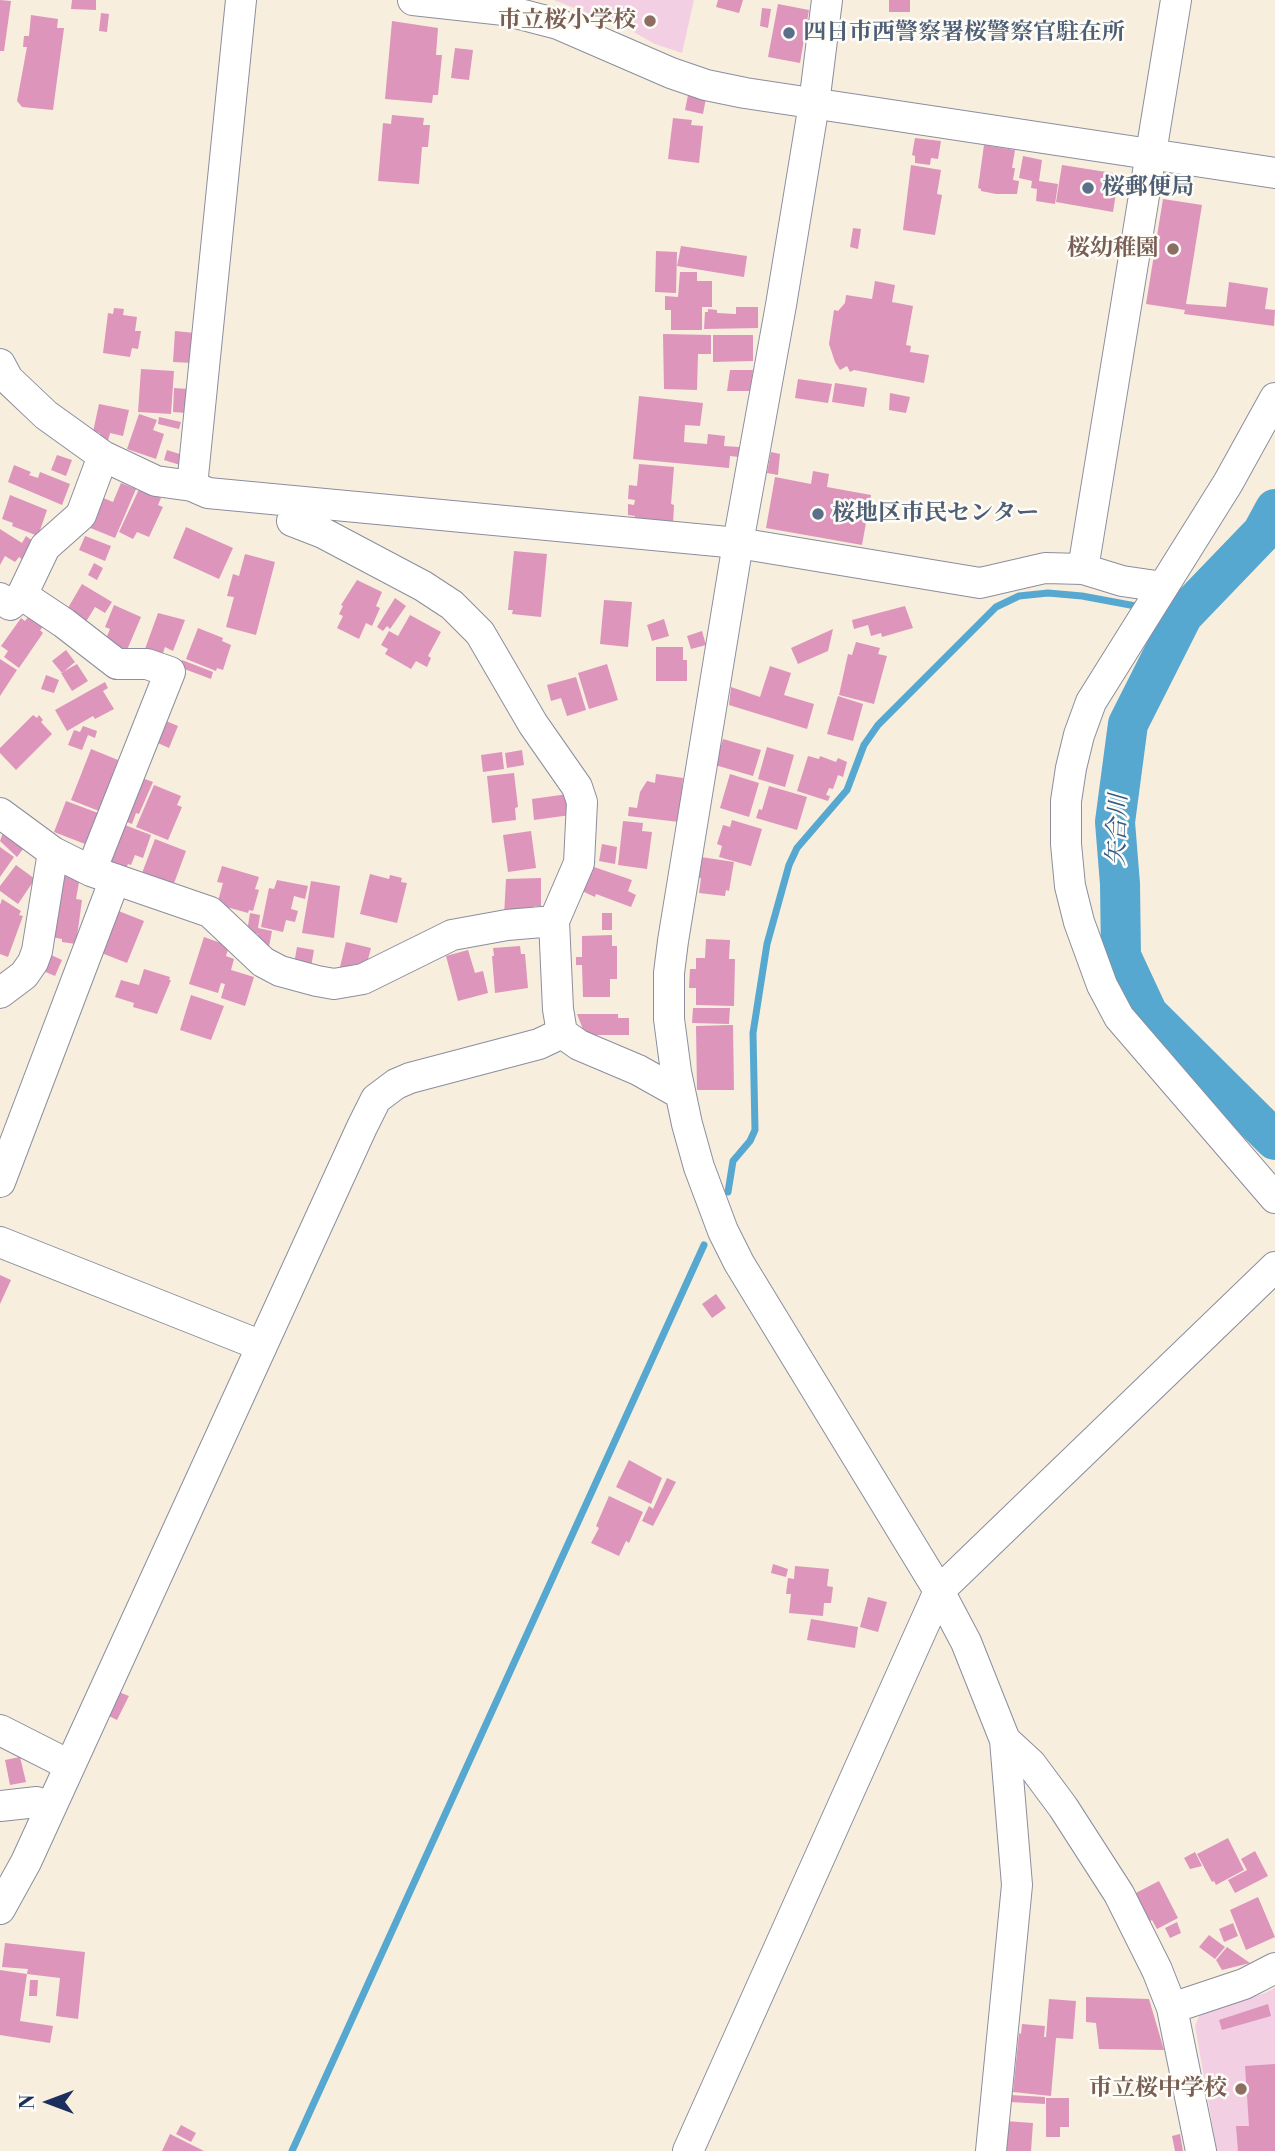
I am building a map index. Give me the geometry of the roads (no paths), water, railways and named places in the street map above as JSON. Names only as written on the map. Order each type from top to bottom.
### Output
[{"type":"street","points":[[192,486],[241,0]]},
{"type":"street","points":[[414,0],[503,10],[534,17],[558,24],[671,73],[706,85],[814,104],[1275,173]]},
{"type":"street","points":[[827,0],[814,104],[673,941],[669,973],[669,1019],[679,1093],[710,1199],[739,1263],[939,1591],[966,1642],[1005,1740],[1017,1885],[991,2151]]},
{"type":"street","points":[[1083,569],[1176,0]]},
{"type":"street","points":[[0,363],[8,379],[46,415],[103,456],[156,481],[192,486],[208,494],[738,543],[980,583],[1045,568],[1083,569],[1160,591]]},
{"type":"street","points":[[1275,398],[1228,483],[1091,702],[1079,735],[1066,802],[1070,886],[1088,950],[1102,985],[1119,1017],[1275,1198]]},
{"type":"street","points":[[0,1182],[170,672],[147,664],[117,664],[64,623],[11,596],[45,547],[81,515],[103,456]]},
{"type":"street","points":[[292,521],[323,533],[423,586],[452,606],[480,633],[533,724],[577,787],[582,802],[579,863],[554,921],[558,1009],[562,1033],[579,1045],[638,1070],[679,1093]]},
{"type":"street","points":[[0,813],[53,852],[103,875],[211,912],[263,962],[280,971],[317,981],[334,984],[363,979],[452,935],[507,925],[554,921]]},
{"type":"street","points":[[0,993],[12,970],[37,951],[53,852]]},
{"type":"street","points":[[0,1909],[26,1862],[69,1765],[92,1721],[376,1099],[396,1084],[410,1078],[539,1044],[562,1033]]},
{"type":"street","points":[[0,1242],[262,1346]]},
{"type":"street","points":[[688,2151],[939,1591],[1275,1267]]},
{"type":"street","points":[[0,1730],[69,1765]]},
{"type":"street","points":[[1005,1740],[1031,1764],[1063,1807],[1119,1894],[1157,1970],[1172,2008],[1201,2151]]},
{"type":"street","points":[[0,1806],[37,1802],[49,1810]]},
{"type":"street","points":[[1172,2008],[1244,1984],[1275,1968]]},
{"type":"waterway","name":"矢合川","points":[[1275,509],[1262,533],[1183,615],[1128,724],[1115,822],[1120,884],[1121,956],[1148,1014],[1275,1140]]},
{"type":"waterway","points":[[728,1192],[733,1161],[750,1141],[755,1130],[753,1033],[767,944],[789,865],[797,848],[847,790],[864,745],[878,725],[996,607],[1019,596],[1048,593],[1082,596],[1141,607]]},
{"type":"waterway","points":[[1156,610],[1183,615]]},
{"type":"waterway","points":[[292,2151],[704,1245]]},
{"type":"place","name":"市立桜小学校","points":[[650,21]]},
{"type":"place","name":"四日市西警察署桜警察官駐在所","points":[[789,33]]},
{"type":"place","name":"桜郵便局","points":[[1088,188]]},
{"type":"place","name":"桜幼稚園","points":[[1173,249]]},
{"type":"place","name":"桜地区市民センター","points":[[818,514]]},
{"type":"place","name":"市立桜中学校","points":[[1241,2089]]}]
